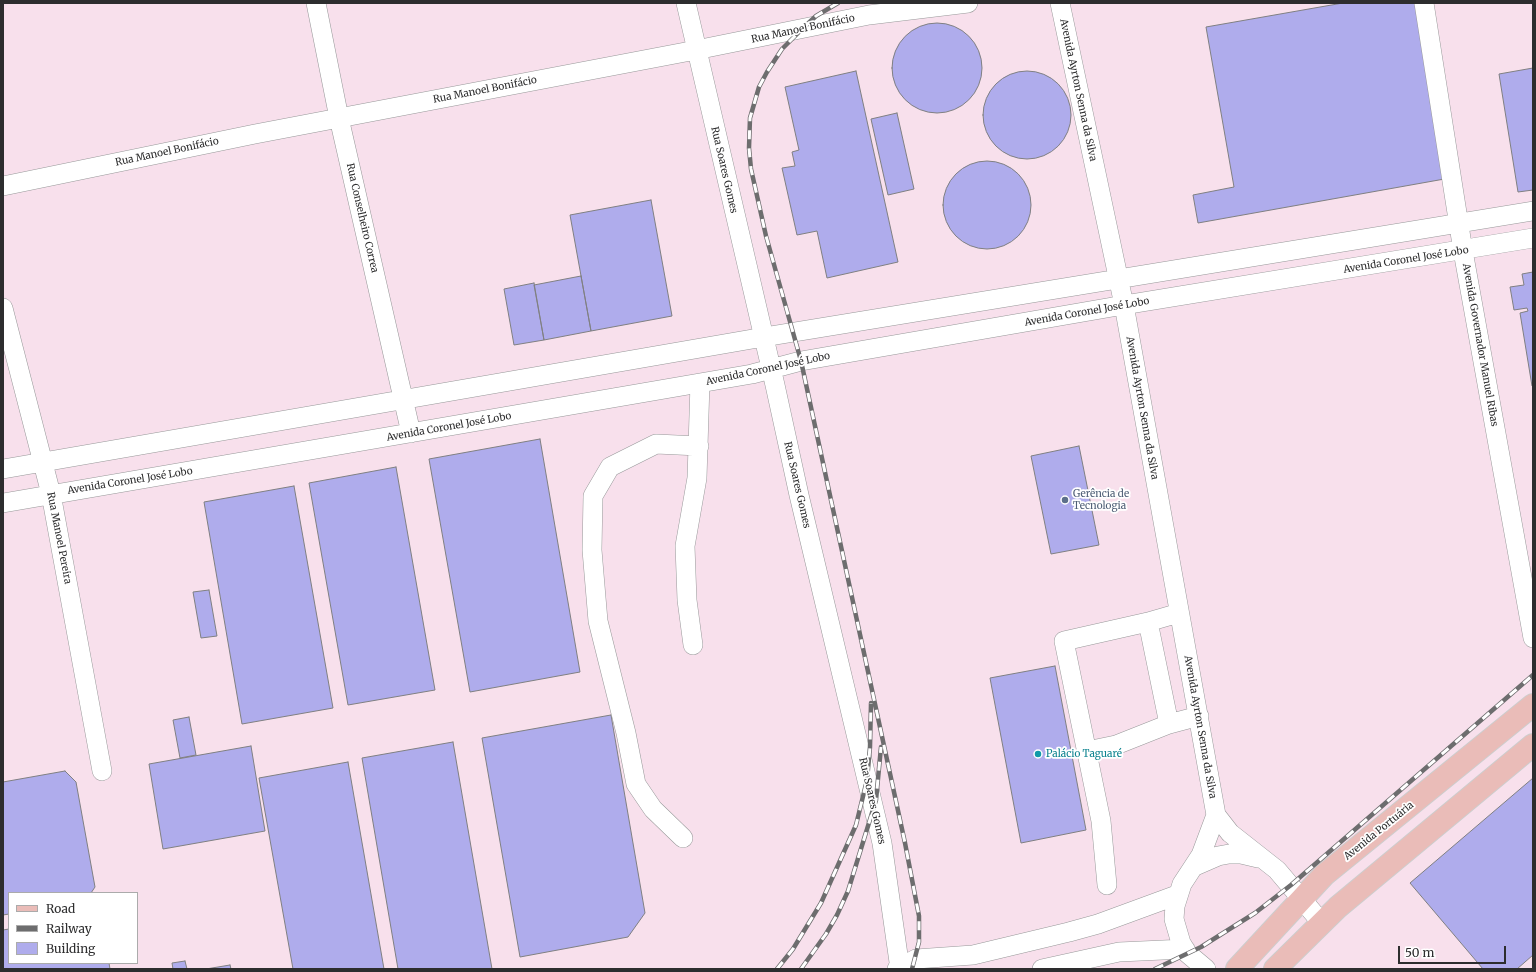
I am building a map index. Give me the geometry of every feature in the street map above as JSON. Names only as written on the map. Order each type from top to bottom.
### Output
[{"type":"main road","name":"Avenida Portuária","points":[[1237,969],[1324,875],[1533,705]]},
{"type":"main road","points":[[1282,967],[1321,922],[1533,745]]},
{"type":"street","name":"Rua Conselheiro Correa","points":[[316,3],[339,118],[411,433]]},
{"type":"street","name":"Rua Soares Gomes","points":[[686,3],[772,369],[799,495],[882,843],[899,968]]},
{"type":"street","name":"Rua Manoel Bonifácio","points":[[3,186],[339,118],[696,50],[869,15],[968,3]]},
{"type":"street","name":"Avenida Ayrton Senna da Silva","points":[[1060,3],[1124,305],[1216,815],[1230,834],[1277,870],[1321,922]]},
{"type":"street","name":"Avenida Governador Manuel Ribas","points":[[1424,3],[1463,251],[1533,638]]},
{"type":"street","points":[[3,469],[764,337],[1533,211]]},
{"type":"street","name":"Avenida Coronel José Lobo","points":[[3,503],[700,383],[772,369],[801,361],[1124,305],[1463,251],[1533,238]]},
{"type":"street","name":"Rua Manoel Pereira","points":[[3,308],[51,494],[102,771]]},
{"type":"street","points":[[693,645],[686,600],[685,546],[697,478],[700,383]]},
{"type":"street","points":[[683,838],[653,809],[636,784],[626,733],[598,621],[592,550],[593,496],[610,467],[656,444],[699,446]]},
{"type":"street","points":[[1107,885],[1101,821],[1064,641],[1148,622],[1179,613]]},
{"type":"street","points":[[1148,622],[1169,724]]},
{"type":"street","points":[[1087,751],[1116,745],[1169,724],[1199,716]]},
{"type":"street","points":[[1206,969],[1185,950],[1176,931],[1174,919],[1178,895],[1182,884],[1195,866],[1216,815]]},
{"type":"street","points":[[1195,866],[1218,856],[1229,854],[1254,856],[1266,862]]},
{"type":"street","points":[[899,968],[916,959],[972,955],[1069,932],[1098,924],[1178,895]]},
{"type":"street","points":[[1042,969],[1119,952],[1185,950]]},
{"type":"shaded area","points":[[3,3],[1533,3],[1533,969],[3,969]]},
{"type":"building","points":[[1343,3],[1420,3],[1450,178],[1198,223],[1193,195],[1234,187],[1206,27]]},
{"type":"building","points":[[937,23],[954,27],[969,36],[978,51],[982,68],[978,85],[969,100],[954,109],[937,113],[920,109],[905,100],[896,85],[892,68],[896,51],[905,36],[920,27]]},
{"type":"building","points":[[1533,68],[1533,190],[1518,192],[1499,74]]},
{"type":"building","points":[[856,71],[898,262],[827,278],[817,231],[797,235],[782,168],[795,166],[792,152],[799,150],[785,87]]},
{"type":"building","points":[[1027,71],[1044,74],[1058,84],[1068,98],[1071,115],[1068,132],[1058,146],[1044,156],[1027,159],[1010,156],[996,146],[986,132],[983,115],[986,98],[996,84],[1010,74]]},
{"type":"building","points":[[897,113],[914,189],[888,195],[871,119]]},
{"type":"building","points":[[987,161],[1004,165],[1018,174],[1027,188],[1031,205],[1027,222],[1018,236],[1004,245],[987,249],[970,245],[956,236],[947,222],[943,205],[947,188],[956,174],[970,165]]},
{"type":"building","points":[[651,200],[672,316],[591,331],[570,215]]},
{"type":"building","points":[[1533,272],[1532,386],[1520,313],[1528,311],[1527,308],[1514,310],[1510,287],[1524,285],[1522,274]]},
{"type":"building","points":[[581,276],[591,331],[544,340],[534,285]]},
{"type":"building","points":[[534,283],[544,340],[514,345],[504,289]]},
{"type":"building","points":[[540,439],[580,672],[470,692],[429,459]]},
{"type":"building","name":"Gerência de Tecnologia","points":[[1079,446],[1099,545],[1051,554],[1031,456]]},
{"type":"building","points":[[396,467],[435,690],[348,705],[309,483]]},
{"type":"building","points":[[294,486],[333,708],[242,724],[204,502]]},
{"type":"building","points":[[209,590],[217,636],[201,638],[193,592]]},
{"type":"building","name":"Palácio Taguaré","points":[[1055,666],[1086,830],[1021,843],[990,678]]},
{"type":"building","points":[[611,715],[645,913],[628,937],[520,957],[482,738]]},
{"type":"building","points":[[189,717],[196,755],[180,758],[173,720]]},
{"type":"building","points":[[453,742],[492,969],[398,969],[362,758]]},
{"type":"building","points":[[251,746],[265,831],[163,849],[149,764]]},
{"type":"building","points":[[348,762],[384,969],[293,969],[259,778]]},
{"type":"building","points":[[65,771],[76,782],[95,887],[92,892],[8,892],[8,914],[3,915],[3,782]]},
{"type":"building","points":[[1533,778],[1533,955],[1517,969],[1483,969],[1410,883]]},
{"type":"building","points":[[8,929],[8,964],[109,964],[110,969],[3,969],[3,930]]},
{"type":"building","points":[[185,961],[187,969],[173,969],[172,963]]},
{"type":"building","points":[[230,965],[231,969],[206,969]]},
{"type":"railway","points":[[838,3],[816,16],[800,31],[782,49],[767,72],[759,87],[750,118],[749,148],[751,169],[766,236],[801,361],[905,843],[919,916],[919,942],[912,969]]},
{"type":"railway","points":[[1155,969],[1201,947],[1255,913],[1291,885],[1533,675]]},
{"type":"railway","points":[[777,969],[793,949],[821,903],[856,825],[867,780],[870,747],[871,703]]},
{"type":"railway","points":[[801,969],[826,934],[848,891],[876,800],[881,747]]},
{"type":"place","name":"Gerência de Tecnologia","points":[[1065,500]]},
{"type":"place","name":"Palácio Taguaré","points":[[1038,754]]}]
